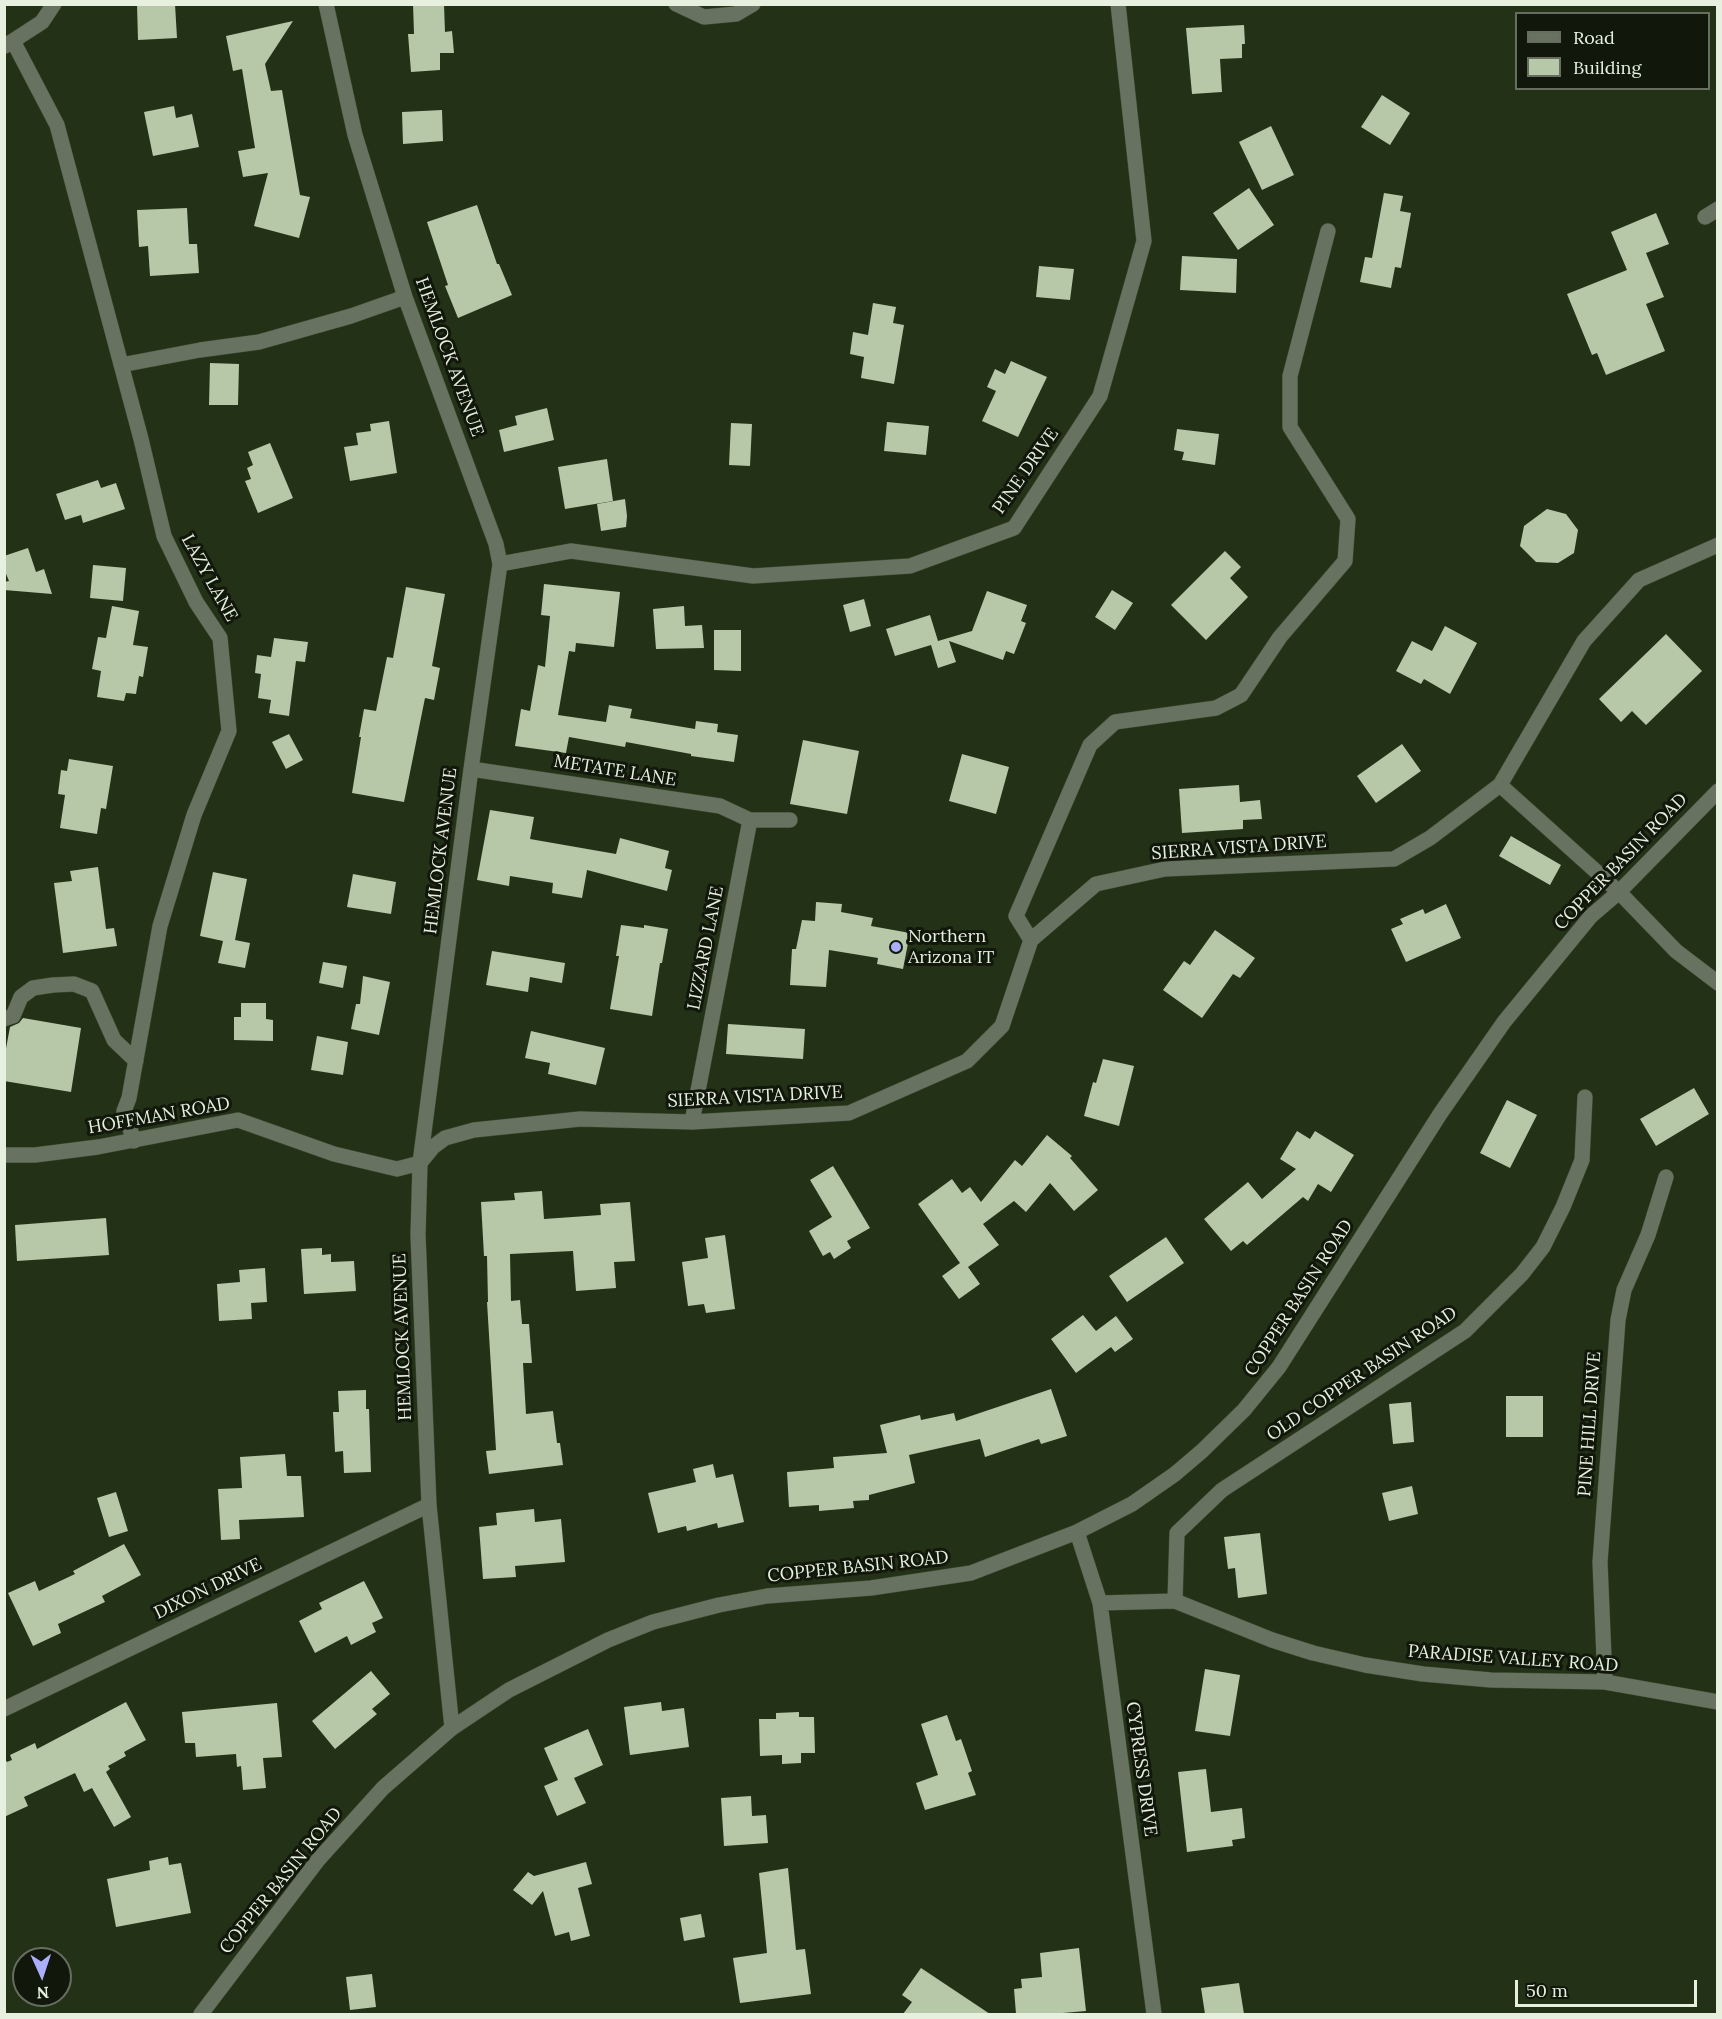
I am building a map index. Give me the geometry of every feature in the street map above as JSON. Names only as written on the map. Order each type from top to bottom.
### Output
[{"type":"street","points":[[9,44],[42,22],[54,4]]},
{"type":"street","name":"HEMLOCK AVENUE","points":[[326,4],[355,135],[405,297],[493,534],[500,564],[420,1163],[418,1235],[429,1505],[452,1728]]},
{"type":"street","points":[[676,4],[704,16],[736,14],[753,4]]},
{"type":"street","name":"PINE DRIVE","points":[[500,564],[571,551],[753,576],[910,566],[1014,528],[1100,396],[1144,241],[1118,4]]},
{"type":"street","name":"LAZY LANE","points":[[9,44],[57,125],[164,537],[196,602],[220,638],[229,731],[194,815],[160,926],[129,1098],[124,1111],[134,1141]]},
{"type":"street","points":[[1031,940],[1016,916],[1090,745],[1115,722],[1216,708],[1241,695],[1280,637],[1345,561],[1348,519],[1290,427],[1290,376],[1328,231]]},
{"type":"street","points":[[121,365],[200,350],[259,342],[351,316],[405,297]]},
{"type":"street","name":"SIERRA VISTA DRIVE","points":[[420,1163],[433,1147],[446,1138],[474,1130],[580,1119],[693,1122],[849,1113],[967,1061],[1002,1026],[1031,940],[1096,884],[1165,869],[1394,859],[1430,838],[1500,785],[1584,641],[1640,580],[1718,545]]},
{"type":"street","name":"METATE LANE","points":[[471,769],[720,806],[750,820]]},
{"type":"street","points":[[1500,785],[1619,892],[1676,951],[1718,983]]},
{"type":"street","name":"COPPER BASIN ROAD","points":[[201,2014],[318,1860],[383,1788],[452,1728],[509,1690],[608,1640],[653,1622],[719,1605],[767,1596],[871,1588],[971,1573],[1077,1532],[1132,1504],[1174,1474],[1202,1451],[1263,1388],[1280,1367],[1440,1114],[1504,1022],[1591,916],[1619,892],[1718,791]]},
{"type":"street","points":[[750,820],[790,820]]},
{"type":"street","name":"LIZZARD LANE","points":[[693,1122],[750,820]]},
{"type":"street","points":[[4,1019],[13,1016],[21,997],[33,988],[74,984],[92,991],[114,1040],[136,1061]]},
{"type":"street","name":"OLD COPPER BASIN ROAD","points":[[1175,1601],[1177,1533],[1222,1490],[1465,1331],[1522,1274],[1543,1246],[1563,1207],[1582,1160],[1585,1097]]},
{"type":"street","name":"HOFFMAN ROAD","points":[[4,1155],[35,1155],[134,1141],[238,1120],[334,1155],[397,1169],[420,1163]]},
{"type":"street","name":"PINE HILL DRIVE","points":[[1605,1682],[1601,1553],[1618,1320],[1624,1290],[1648,1235],[1666,1177]]},
{"type":"street","name":"DIXON DRIVE","points":[[4,1709],[429,1505]]},
{"type":"street","name":"CYPRESS DRIVE","points":[[1077,1532],[1100,1603],[1154,2014]]},
{"type":"street","name":"PARADISE VALLEY ROAD","points":[[1100,1603],[1175,1601],[1272,1640],[1313,1653],[1365,1665],[1423,1674],[1491,1680],[1605,1682],[1718,1702]]},
{"type":"building","points":[[137,4],[175,4],[177,38],[138,40]]},
{"type":"building","points":[[413,4],[444,4],[445,32],[452,31],[454,53],[440,53],[440,70],[411,72],[408,34],[414,34]]},
{"type":"building","points":[[293,21],[265,64],[271,91],[282,90],[300,195],[310,197],[299,238],[254,226],[268,173],[243,177],[238,151],[255,148],[242,69],[233,71],[226,36]]},
{"type":"building","points":[[1244,25],[1245,44],[1242,44],[1242,58],[1220,59],[1222,92],[1192,94],[1186,28]]},
{"type":"building","points":[[1382,95],[1410,113],[1390,145],[1361,127]]},
{"type":"building","points":[[174,106],[176,118],[192,114],[199,147],[153,156],[144,112]]},
{"type":"building","points":[[442,110],[443,141],[403,144],[402,112]]},
{"type":"building","points":[[1271,126],[1294,175],[1262,190],[1239,142]]},
{"type":"building","points":[[1249,188],[1274,225],[1238,250],[1213,213]]},
{"type":"building","points":[[1384,193],[1403,196],[1400,211],[1411,213],[1401,268],[1395,267],[1391,288],[1360,282],[1365,257],[1372,258]]},
{"type":"building","points":[[477,205],[497,264],[499,264],[512,295],[458,318],[445,286],[448,285],[427,222]]},
{"type":"building","points":[[187,208],[189,244],[197,244],[199,273],[150,276],[148,246],[139,247],[137,210]]},
{"type":"building","points":[[1656,213],[1669,244],[1646,253],[1664,297],[1646,304],[1665,351],[1606,375],[1597,353],[1592,355],[1567,294],[1627,270],[1611,232]]},
{"type":"building","points":[[1182,256],[1237,259],[1236,293],[1180,290]]},
{"type":"building","points":[[1039,266],[1074,269],[1070,300],[1036,297]]},
{"type":"building","points":[[873,303],[896,307],[893,323],[904,325],[894,384],[861,378],[864,357],[850,354],[853,332],[868,335]]},
{"type":"building","points":[[1011,361],[1047,377],[1018,437],[982,421],[996,391],[987,387],[995,369],[1005,374]]},
{"type":"building","points":[[210,363],[239,364],[238,405],[209,405]]},
{"type":"building","points":[[547,408],[554,440],[504,452],[499,430],[517,425],[515,416]]},
{"type":"building","points":[[389,421],[397,473],[350,481],[344,447],[358,445],[356,433],[371,431],[370,424]]},
{"type":"building","points":[[887,422],[929,426],[926,455],[884,451]]},
{"type":"building","points":[[731,423],[752,424],[750,466],[729,465]]},
{"type":"building","points":[[1177,429],[1219,434],[1215,465],[1182,460],[1184,452],[1174,450]]},
{"type":"building","points":[[270,443],[293,498],[258,513],[245,481],[251,479],[247,468],[253,465],[248,452]]},
{"type":"building","points":[[607,459],[613,501],[565,509],[558,467]]},
{"type":"building","points":[[98,480],[101,488],[116,483],[125,509],[83,523],[81,515],[65,520],[56,494]]},
{"type":"building","points":[[625,499],[626,527],[601,531],[597,504]]},
{"type":"building","points":[[1547,509],[1566,514],[1578,530],[1574,553],[1558,563],[1536,562],[1520,546],[1524,526]]},
{"type":"building","points":[[28,548],[36,572],[44,569],[52,594],[4,590],[4,582],[9,581],[4,569],[4,556]]},
{"type":"building","points":[[1225,551],[1241,567],[1230,578],[1248,597],[1206,640],[1171,605]]},
{"type":"building","points":[[93,565],[126,568],[123,601],[90,598]]},
{"type":"building","points":[[544,584],[620,592],[614,647],[576,643],[575,652],[569,651],[558,715],[606,722],[609,705],[632,709],[630,718],[695,729],[696,721],[718,724],[717,732],[738,735],[734,762],[691,756],[691,754],[626,742],[625,747],[569,737],[566,753],[515,746],[521,709],[530,711],[538,665],[545,667],[550,616],[541,615]]},
{"type":"building","points":[[406,587],[445,594],[432,666],[440,668],[434,700],[425,698],[404,802],[352,793],[364,709],[376,711],[387,657],[393,658]]},
{"type":"building","points":[[1112,590],[1133,603],[1115,630],[1095,617]]},
{"type":"building","points":[[987,591],[1027,605],[1021,621],[1026,623],[1014,654],[1006,651],[1003,660],[949,641],[956,662],[938,668],[931,645],[895,656],[886,629],[930,615],[938,641],[972,631]]},
{"type":"building","points":[[864,599],[871,626],[850,632],[843,605]]},
{"type":"building","points":[[112,606],[139,611],[133,645],[148,647],[143,677],[139,676],[136,694],[126,693],[124,701],[97,697],[101,671],[92,669],[98,637],[106,638]]},
{"type":"building","points":[[684,606],[685,626],[702,625],[704,648],[656,649],[653,609]]},
{"type":"building","points":[[1445,626],[1477,643],[1450,694],[1424,679],[1421,684],[1396,671],[1412,641],[1432,651]]},
{"type":"building","points":[[714,630],[741,630],[741,671],[714,670]]},
{"type":"building","points":[[1666,634],[1702,671],[1646,725],[1632,711],[1621,722],[1599,699]]},
{"type":"building","points":[[274,638],[308,642],[305,662],[296,661],[289,716],[269,713],[271,700],[258,698],[261,674],[255,673],[257,655],[271,657]]},
{"type":"building","points":[[289,734],[303,760],[286,769],[272,742]]},
{"type":"building","points":[[803,740],[859,751],[847,814],[790,804]]},
{"type":"building","points":[[1402,744],[1421,771],[1376,803],[1357,776]]},
{"type":"building","points":[[962,754],[1009,767],[996,814],[949,801]]},
{"type":"building","points":[[69,759],[113,766],[106,809],[101,808],[97,834],[60,828],[65,795],[58,794],[61,770],[67,771]]},
{"type":"building","points":[[1239,785],[1240,802],[1260,800],[1262,819],[1243,820],[1243,829],[1182,833],[1179,789]]},
{"type":"building","points":[[490,810],[534,817],[530,839],[616,854],[620,838],[669,851],[665,868],[672,870],[667,891],[587,870],[582,898],[552,893],[553,883],[510,876],[509,886],[477,880]]},
{"type":"building","points":[[1511,836],[1561,865],[1550,885],[1499,856]]},
{"type":"building","points":[[98,867],[106,929],[114,928],[117,946],[63,953],[54,883],[72,881],[70,871]]},
{"type":"building","points":[[213,872],[247,879],[235,940],[250,943],[245,968],[218,963],[223,941],[200,936]]},
{"type":"building","points":[[353,874],[396,882],[391,914],[347,907]]},
{"type":"building","points":[[816,902],[842,904],[841,912],[873,918],[871,926],[910,933],[903,969],[877,964],[878,958],[829,950],[826,987],[790,985],[792,949],[796,949],[802,920],[815,921]]},
{"type":"building","points":[[1446,904],[1461,938],[1406,962],[1391,929],[1403,924],[1400,919],[1423,909],[1425,914]]},
{"type":"building","points":[[621,925],[644,928],[644,925],[668,929],[652,1016],[610,1009],[619,956],[616,956]]},
{"type":"building","points":[[1215,930],[1255,958],[1240,978],[1233,974],[1202,1018],[1163,990],[1184,961],[1190,965]]},
{"type":"building","points":[[492,951],[565,963],[562,983],[530,977],[528,992],[486,985]]},
{"type":"building","points":[[323,962],[347,966],[343,988],[319,983]]},
{"type":"building","points":[[363,976],[390,982],[379,1035],[351,1029],[356,1004],[360,1004]]},
{"type":"building","points":[[241,1003],[266,1003],[266,1019],[273,1020],[273,1041],[234,1040],[234,1017],[241,1017]]},
{"type":"building","points":[[23,1018],[81,1028],[71,1092],[4,1081],[4,1059],[10,1027],[19,1023]]},
{"type":"building","points":[[728,1024],[805,1029],[803,1059],[726,1054]]},
{"type":"building","points":[[531,1031],[605,1048],[596,1085],[548,1074],[550,1063],[525,1058]]},
{"type":"building","points":[[317,1036],[348,1042],[343,1075],[311,1070]]},
{"type":"building","points":[[1103,1059],[1134,1066],[1119,1126],[1084,1116],[1093,1082],[1096,1083]]},
{"type":"building","points":[[1694,1088],[1709,1114],[1656,1146],[1640,1119]]},
{"type":"building","points":[[1507,1100],[1537,1115],[1510,1168],[1480,1153]]},
{"type":"building","points":[[1297,1131],[1310,1139],[1315,1131],[1354,1155],[1331,1192],[1318,1184],[1308,1201],[1303,1197],[1247,1245],[1243,1241],[1231,1251],[1204,1219],[1248,1182],[1262,1199],[1296,1169],[1280,1159]]},
{"type":"building","points":[[1047,1135],[1072,1156],[1070,1158],[1098,1190],[1074,1211],[1050,1183],[1026,1212],[1014,1201],[983,1224],[999,1245],[968,1267],[980,1284],[959,1299],[942,1276],[960,1263],[918,1204],[952,1179],[962,1193],[970,1187],[981,1202],[1015,1160],[1022,1166]]},
{"type":"building","points":[[833,1166],[870,1228],[847,1241],[851,1248],[834,1259],[830,1252],[823,1256],[809,1231],[832,1217],[810,1180]]},
{"type":"building","points":[[542,1191],[544,1219],[601,1215],[600,1204],[630,1202],[635,1261],[614,1262],[616,1288],[576,1291],[573,1251],[510,1254],[511,1301],[520,1300],[522,1324],[529,1324],[532,1363],[523,1363],[526,1414],[553,1411],[557,1443],[560,1443],[563,1465],[489,1474],[486,1451],[496,1450],[487,1302],[487,1256],[484,1256],[481,1202],[515,1200],[514,1193]]},
{"type":"building","points":[[106,1218],[109,1255],[17,1261],[15,1225]]},
{"type":"building","points":[[725,1235],[735,1309],[706,1313],[704,1304],[688,1306],[682,1262],[708,1258],[705,1238]]},
{"type":"building","points":[[1166,1237],[1184,1263],[1127,1302],[1109,1276]]},
{"type":"building","points":[[322,1248],[322,1255],[331,1254],[331,1262],[354,1261],[356,1291],[304,1294],[301,1249]]},
{"type":"building","points":[[265,1268],[267,1302],[251,1303],[252,1319],[219,1321],[217,1284],[240,1282],[239,1270]]},
{"type":"building","points":[[1083,1315],[1096,1331],[1116,1316],[1133,1339],[1115,1352],[1111,1347],[1076,1373],[1051,1339]]},
{"type":"building","points":[[1051,1389],[1067,1436],[1041,1444],[1039,1439],[985,1457],[980,1439],[909,1455],[915,1483],[869,1495],[869,1500],[853,1501],[854,1508],[819,1511],[819,1505],[789,1507],[787,1472],[834,1468],[833,1457],[887,1453],[880,1425],[920,1415],[921,1420],[954,1413],[956,1421]]},
{"type":"building","points":[[366,1390],[366,1409],[369,1409],[371,1472],[344,1473],[343,1451],[335,1452],[333,1412],[339,1412],[338,1391]]},
{"type":"building","points":[[1506,1396],[1543,1396],[1543,1437],[1506,1437]]},
{"type":"building","points":[[1411,1402],[1414,1442],[1393,1444],[1389,1404]]},
{"type":"building","points":[[285,1454],[287,1476],[301,1476],[304,1517],[239,1520],[240,1539],[221,1540],[218,1489],[242,1488],[240,1457]]},
{"type":"building","points":[[713,1464],[716,1478],[733,1474],[744,1522],[718,1528],[717,1523],[687,1531],[686,1526],[658,1533],[648,1493],[696,1482],[693,1469]]},
{"type":"building","points":[[1412,1486],[1418,1514],[1389,1521],[1382,1493]]},
{"type":"building","points":[[116,1492],[128,1531],[109,1537],[97,1498]]},
{"type":"building","points":[[534,1509],[535,1522],[561,1519],[565,1562],[515,1566],[516,1577],[483,1579],[479,1527],[497,1525],[496,1513]]},
{"type":"building","points":[[1260,1533],[1267,1594],[1238,1598],[1235,1568],[1228,1569],[1224,1537]]},
{"type":"building","points":[[124,1544],[141,1575],[102,1596],[105,1602],[58,1624],[61,1633],[33,1646],[8,1593],[35,1581],[39,1591],[75,1574],[73,1571]]},
{"type":"building","points":[[364,1581],[383,1618],[372,1623],[376,1632],[351,1645],[347,1636],[315,1653],[299,1621],[322,1609],[319,1603]]},
{"type":"building","points":[[1205,1669],[1240,1675],[1230,1736],[1195,1731]]},
{"type":"building","points":[[371,1671],[390,1694],[372,1709],[377,1714],[335,1749],[312,1721]]},
{"type":"building","points":[[126,1702],[146,1740],[124,1752],[126,1756],[108,1766],[110,1769],[106,1772],[131,1817],[114,1827],[92,1788],[84,1792],[75,1773],[24,1797],[28,1806],[4,1817],[4,1758],[7,1762],[12,1760],[10,1755],[35,1743],[37,1749]]},
{"type":"building","points":[[661,1702],[662,1711],[684,1708],[689,1747],[630,1755],[624,1707]]},
{"type":"building","points":[[277,1703],[282,1757],[263,1758],[266,1788],[243,1790],[241,1766],[237,1767],[236,1754],[196,1757],[195,1743],[185,1743],[182,1712]]},
{"type":"building","points":[[799,1712],[799,1717],[814,1717],[815,1753],[801,1753],[801,1763],[782,1764],[782,1755],[760,1756],[759,1719],[776,1719],[776,1713]]},
{"type":"building","points":[[947,1715],[956,1741],[961,1739],[972,1771],[968,1773],[976,1795],[925,1810],[916,1783],[938,1775],[921,1724]]},
{"type":"building","points":[[588,1729],[603,1765],[574,1778],[586,1803],[557,1816],[544,1786],[558,1780],[544,1748]]},
{"type":"building","points":[[1206,1769],[1211,1812],[1242,1808],[1245,1838],[1232,1840],[1233,1846],[1187,1852],[1178,1772]]},
{"type":"building","points":[[751,1796],[752,1816],[766,1815],[768,1843],[724,1846],[721,1798]]},
{"type":"building","points":[[168,1857],[169,1865],[181,1863],[191,1913],[116,1927],[107,1879],[150,1870],[149,1861]]},
{"type":"building","points":[[586,1862],[592,1884],[578,1888],[590,1936],[571,1941],[569,1932],[555,1936],[543,1891],[532,1905],[513,1890],[528,1872],[534,1876]]},
{"type":"building","points":[[788,1868],[796,1950],[805,1949],[811,1994],[740,2003],[733,1958],[767,1953],[759,1873]]},
{"type":"building","points":[[701,1914],[705,1937],[684,1941],[680,1918]]},
{"type":"building","points":[[1079,1948],[1086,2011],[1016,2014],[1014,1989],[1022,1988],[1021,1979],[1042,1977],[1040,1953]]},
{"type":"building","points":[[921,1968],[990,2014],[903,2014],[912,2002],[902,1995]]},
{"type":"building","points":[[372,1974],[376,2007],[350,2010],[346,1977]]},
{"type":"building","points":[[1239,1983],[1244,2014],[1205,2014],[1201,1988]]},
{"type":"place","name":"Northern Arizona IT","points":[[896,947]]}]
